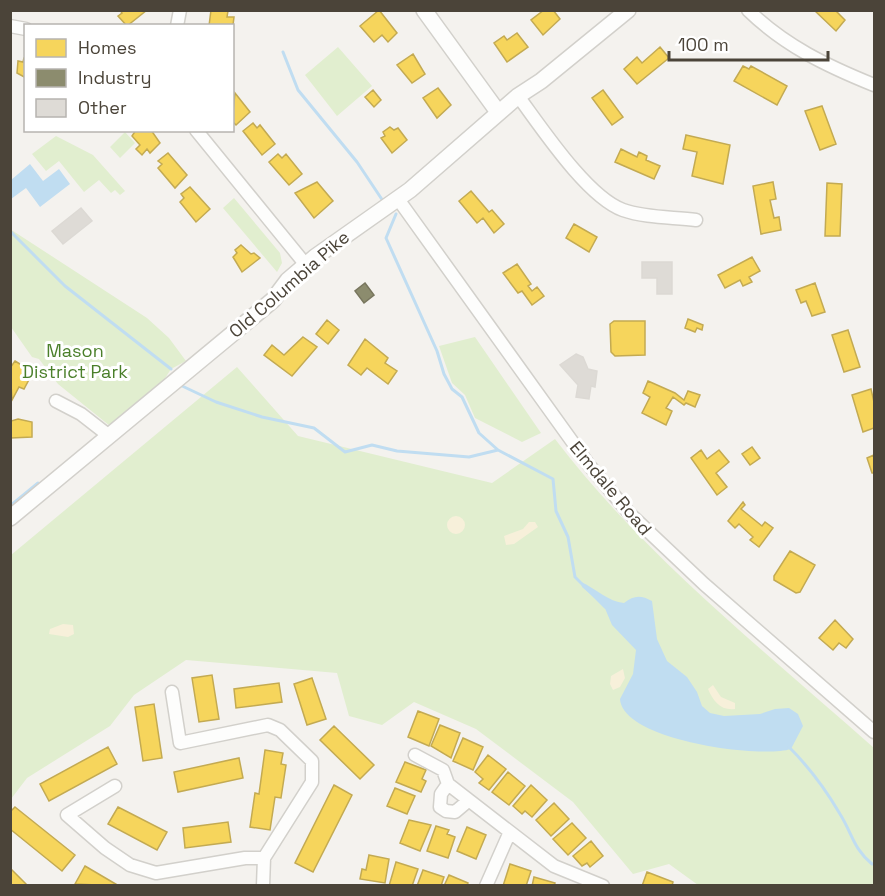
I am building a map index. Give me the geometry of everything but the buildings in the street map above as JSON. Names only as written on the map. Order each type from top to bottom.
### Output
[{"type":"street","points":[[424,10],[498,112]]},
{"type":"street","name":"Old Columbia Pike","points":[[10,518],[264,308],[288,280],[345,234],[398,199],[498,112],[542,81],[628,10]]},
{"type":"street","points":[[748,10],[780,38],[804,54],[874,85]]},
{"type":"street","points":[[518,96],[588,184],[609,203],[635,214],[696,220]]},
{"type":"street","points":[[198,132],[306,266]]},
{"type":"street","name":"Elmdale Road","points":[[398,199],[589,465],[629,513],[704,584],[874,732]]},
{"type":"street","points":[[56,401],[81,414],[108,435]]},
{"type":"street","points":[[172,692],[180,743],[268,725],[280,730],[312,761],[312,782],[264,858],[262,885]]},
{"type":"street","points":[[415,755],[443,770],[448,784],[509,834],[554,866],[603,885]]},
{"type":"street","points":[[448,784],[441,794],[440,807],[446,811],[455,812],[468,801]]},
{"type":"street","points":[[115,786],[67,815],[105,848],[130,865],[156,873],[245,858],[264,858]]},
{"type":"street","points":[[486,885],[509,834]]},
{"type":"green space","points":[[338,47],[372,86],[337,116],[305,75]]},
{"type":"green space","points":[[125,132],[135,143],[120,158],[110,147]]},
{"type":"green space","points":[[56,136],[93,155],[125,191],[120,195],[115,190],[111,193],[99,180],[84,192],[59,161],[46,171],[32,154]]},
{"type":"green space","points":[[234,198],[280,253],[282,263],[277,272],[223,208]]},
{"type":"green space","name":"Mason District Park","points":[[10,229],[147,318],[169,338],[186,361],[171,369],[160,386],[110,426],[58,384],[39,359],[32,357],[11,327]]},
{"type":"green space","points":[[475,337],[541,433],[522,442],[475,418],[465,395],[452,383],[439,346]]},
{"type":"green space","points":[[237,367],[298,436],[492,483],[555,439],[590,482],[666,563],[874,748],[874,885],[698,885],[669,864],[633,874],[573,802],[476,729],[414,702],[382,725],[349,716],[337,673],[186,660],[134,695],[110,726],[27,778],[11,799],[11,555]]},
{"type":"sand","points":[[456,516],[462,519],[465,525],[462,531],[456,534],[450,531],[447,525],[450,519]]},
{"type":"sand","points":[[529,522],[535,522],[538,527],[514,544],[506,545],[504,536],[523,529]]},
{"type":"sand","points":[[63,624],[73,625],[74,634],[68,637],[49,634],[50,629]]},
{"type":"sand","points":[[623,669],[625,678],[620,687],[613,690],[610,684],[611,676]]},
{"type":"sand","points":[[713,685],[721,697],[735,703],[735,709],[722,707],[715,701],[708,689]]},
{"type":"water","points":[[30,164],[43,181],[59,169],[70,184],[40,207],[26,188],[11,199],[11,180]]},
{"type":"water","points":[[581,582],[618,602],[624,603],[631,598],[638,597],[652,601],[657,639],[667,661],[687,677],[697,692],[702,706],[710,713],[724,716],[760,714],[775,709],[789,708],[798,714],[803,726],[791,749],[751,751],[723,748],[694,743],[643,726],[627,713],[620,699],[633,674],[636,650],[612,625],[604,606],[582,587]]},
{"type":"waterway","points":[[283,52],[298,90],[357,162],[383,201]]},
{"type":"waterway","points":[[396,214],[386,238],[437,351],[444,374],[452,389],[462,397],[479,433],[498,450],[553,479],[556,511],[568,537],[575,577],[605,607]]},
{"type":"waterway","points":[[10,231],[65,286],[171,369]]},
{"type":"waterway","points":[[180,385],[216,402],[262,417],[314,428],[345,452],[372,445],[397,451],[469,457],[498,450]]},
{"type":"waterway","points":[[10,506],[38,483]]},
{"type":"waterway","points":[[789,747],[823,788],[835,805],[857,847],[872,864]]}]
